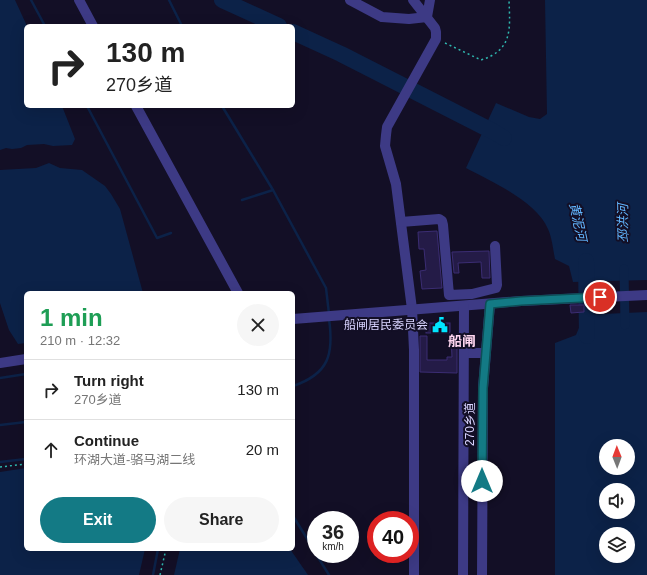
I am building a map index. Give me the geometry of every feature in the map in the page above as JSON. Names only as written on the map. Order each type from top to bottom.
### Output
[{"type":"street","points":[[79,0],[92,24]]},
{"type":"street","points":[[350,0],[382,17],[410,19],[427,17]]},
{"type":"street","points":[[413,0],[435,28],[436,39],[388,127],[385,146],[396,184],[412,309],[414,350],[414,575]]},
{"type":"street","points":[[427,17],[430,0]]},
{"type":"street","points":[[137,108],[237,291]]},
{"type":"street","points":[[401,222],[439,219],[442,221],[448,291],[450,295],[472,294],[496,288],[495,246]]},
{"type":"street","points":[[295,319],[521,301],[647,295]]},
{"type":"street","name":"270乡道","points":[[482,575],[483,388],[490,304]]},
{"type":"street","points":[[463,575],[464,306]]},
{"type":"street","points":[[464,353],[486,353]]},
{"type":"street","points":[[0,363],[24,359]]},
{"type":"path","points":[[436,39],[480,60],[492,56],[500,50],[507,41],[510,27],[509,0]]},
{"type":"path","points":[[0,467],[24,464]]},
{"type":"path","points":[[160,575],[166,551]]},
{"type":"water","points":[[0,0],[15,0],[26,24],[24,24],[24,108],[63,108],[75,139],[72,145],[27,145],[21,148],[6,148],[0,150]]},
{"type":"water","points":[[545,0],[647,0],[647,280],[573,282],[569,266],[555,259],[548,229],[534,210],[512,193],[466,168],[496,103],[529,117],[540,119],[547,114]]},
{"type":"water","points":[[49,163],[60,168],[82,170],[105,186],[120,209],[142,291],[24,291],[24,343],[18,344],[9,330],[0,303],[0,170],[36,168]]},
{"type":"water","points":[[647,312],[647,575],[555,575],[555,343],[576,335],[581,323],[581,315]]},
{"type":"water","points":[[24,468],[24,551],[145,551],[139,575],[0,575],[0,472]]},
{"type":"water","points":[[180,551],[291,551],[308,575],[174,575]]},
{"type":"building","points":[[437,231],[442,288],[422,289],[420,271],[426,270],[424,249],[419,249],[418,232]]},
{"type":"building","points":[[489,251],[490,278],[482,278],[481,262],[458,263],[459,273],[454,273],[452,252]]},
{"type":"building","points":[[570,305],[584,305],[584,312],[571,313]]},
{"type":"building","points":[[426,323],[450,323],[450,333],[426,333]]},
{"type":"building","points":[[451,335],[457,335],[457,373],[420,372],[420,336],[427,336],[427,360],[447,360],[447,357],[452,357]]},
{"type":"waterway","points":[[31,0],[44,24]]},
{"type":"waterway","points":[[169,0],[181,24]]},
{"type":"waterway","name":"黄泥河","points":[[222,0],[275,24]]},
{"type":"waterway","name":"黄泥河","points":[[295,33],[341,54],[504,138]]},
{"type":"waterway","points":[[88,108],[157,238],[171,233]]},
{"type":"waterway","points":[[223,108],[273,190],[326,288],[329,314]]},
{"type":"waterway","points":[[242,200],[273,190]]},
{"type":"waterway","name":"黄泥河","points":[[586,261],[587,336]]},
{"type":"waterway","name":"邳洪河","points":[[624,269],[625,325]]},
{"type":"waterway","points":[[295,385],[305,381],[322,369],[331,343],[329,319]]},
{"type":"waterway","points":[[0,378],[24,374]]},
{"type":"waterway","points":[[0,425],[24,422]]},
{"type":"waterway","points":[[0,462],[24,459]]},
{"type":"waterway","points":[[295,519],[307,539]]},
{"type":"waterway","points":[[153,575],[158,551]]},
{"type":"waterway","points":[[322,563],[329,575]]},
{"type":"place","name":"船闸居民委员会","points":[[440,325]]},
{"type":"district","name":"船闸","points":[[462,341]]},
{"type":"route","points":[[482,481],[483,388],[490,304],[600,297]]}]
